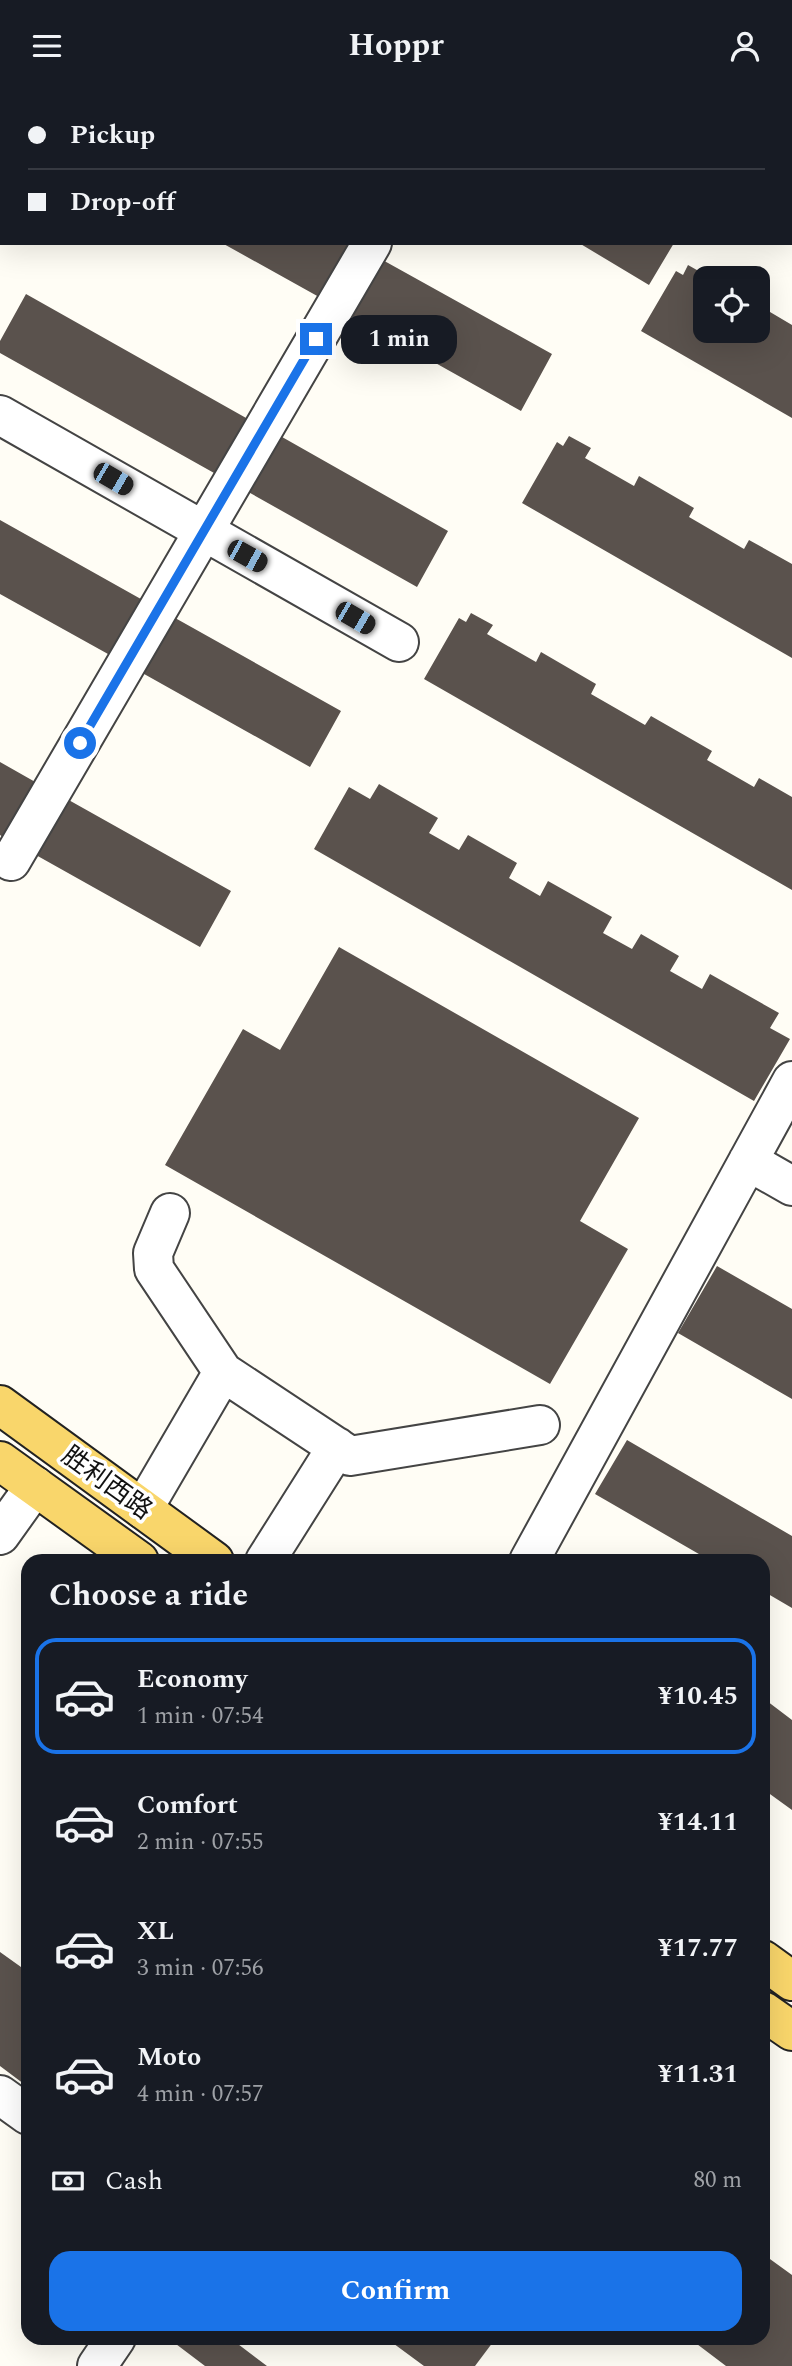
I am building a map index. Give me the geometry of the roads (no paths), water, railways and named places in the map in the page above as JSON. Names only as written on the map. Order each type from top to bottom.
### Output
[{"type":"main road","name":"胜利西路","points":[[0,1405],[204,1554]]},
{"type":"main road","name":"胜利西路","points":[[0,1461],[129,1554]]},
{"type":"main road","points":[[770,1965],[792,1982]]},
{"type":"main road","points":[[770,2016],[792,2031]]},
{"type":"lane","points":[[10,861],[371,245]]},
{"type":"lane","points":[[0,415],[399,642]]},
{"type":"lane","points":[[533,1554],[792,1081]]},
{"type":"lane","points":[[748,1161],[792,1186]]},
{"type":"lane","points":[[170,1213],[153,1254],[154,1269],[223,1372],[350,1456],[540,1425]]},
{"type":"lane","points":[[143,1509],[223,1372]]},
{"type":"lane","points":[[269,1554],[337,1447]]},
{"type":"lane","points":[[0,1535],[35,1486]]},
{"type":"lane","points":[[0,2095],[21,2110]]},
{"type":"lane","points":[[97,2366],[111,2345]]}]
